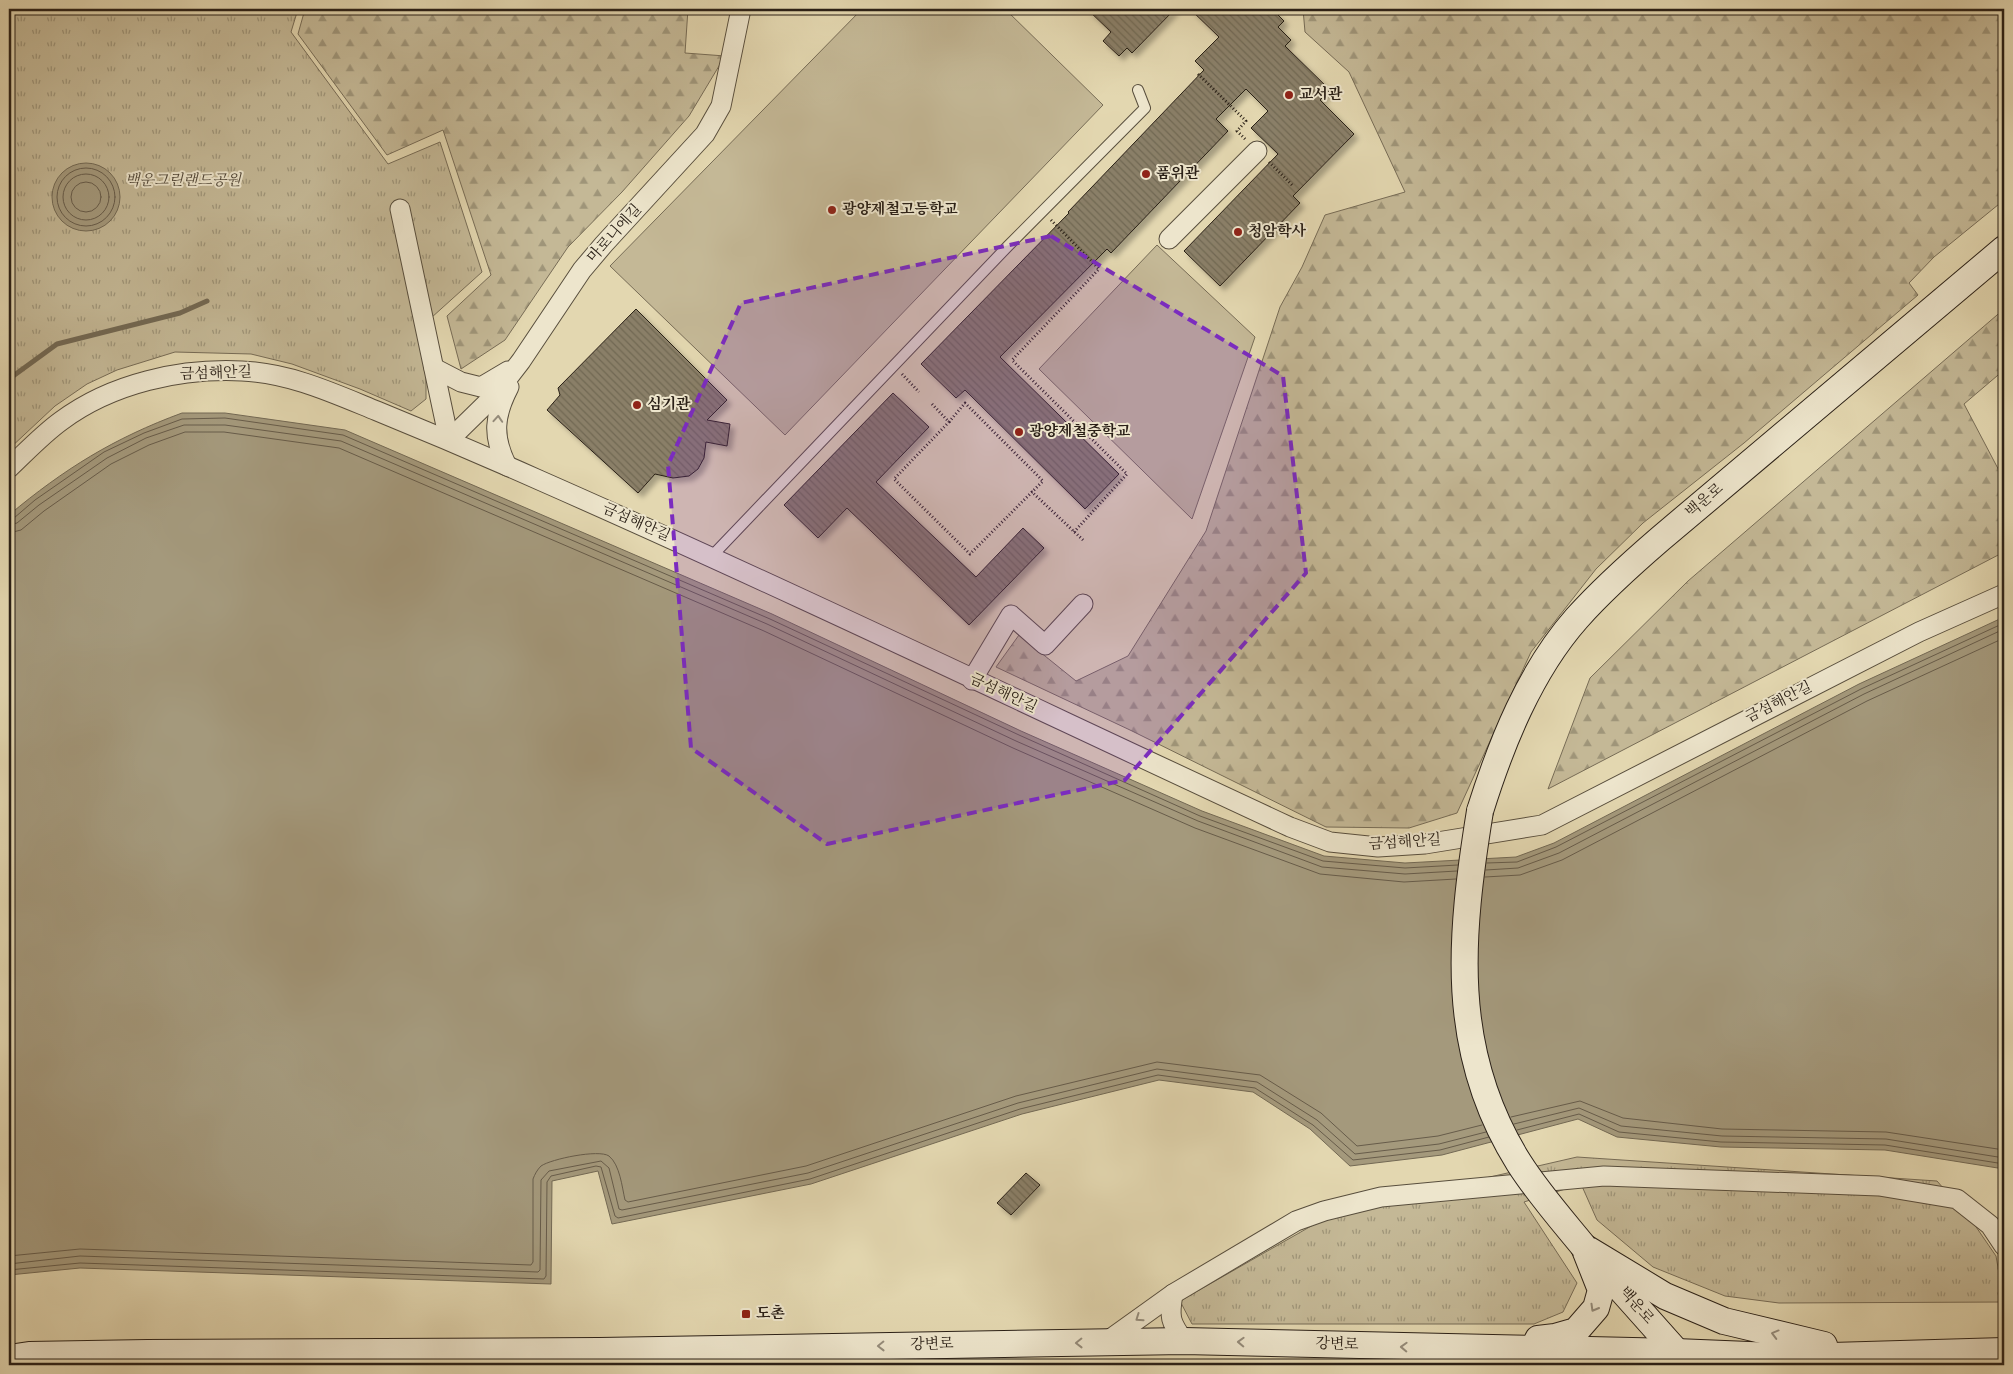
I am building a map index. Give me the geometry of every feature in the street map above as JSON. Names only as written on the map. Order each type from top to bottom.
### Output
[{"type":"main road","name":"백운로","points":[[1683,1359],[1584,1247],[1519,1164],[1502,1132],[1480,1078],[1472,1049],[1466,1006],[1464,932],[1468,884],[1480,811],[1493,770],[1538,674],[1576,620],[1614,579],[2004,249]]},
{"type":"main road","points":[[1452,1348],[1555,1337],[1576,1330],[1596,1308],[1601,1290],[1584,1247]]},
{"type":"main road","points":[[1584,1247],[1664,1296],[1724,1321],[1795,1340],[1874,1355],[2004,1351]]},
{"type":"main road","name":"강변로","points":[[9,1358],[29,1355],[147,1353],[601,1358],[1184,1341],[1452,1348],[1683,1359],[1874,1355]]},
{"type":"street","name":"마로니에길","points":[[449,440],[494,396],[521,361],[582,270],[705,134],[721,106],[741,9]]},
{"type":"street","points":[[1169,239],[1257,151]]},
{"type":"street","points":[[400,209],[449,440]]},
{"type":"street","points":[[434,368],[461,382],[481,387],[521,361]]},
{"type":"street","points":[[508,466],[498,447],[499,407],[521,361]]},
{"type":"street","name":"금섬해안길","points":[[9,468],[62,420],[103,397],[147,381],[191,372],[243,371],[292,377],[449,440],[712,556],[972,680],[1290,827],[1330,842],[1378,847],[1425,844],[1542,825],[1919,632],[2004,594]]},
{"type":"street","points":[[972,680],[1012,614],[1045,644],[1083,604]]},
{"type":"street","points":[[1106,1342],[1173,1294],[1296,1221],[1324,1211],[1380,1197],[1604,1176],[1879,1186],[1957,1198],[1990,1225],[2004,1246]]},
{"type":"street","points":[[1173,1294],[1170,1312],[1171,1319],[1173,1326],[1184,1341]]},
{"type":"lane","points":[[712,556],[1043,211],[1145,108],[1138,90]]},
{"type":"path","points":[[1198,74],[1246,122],[1237,131],[1294,186]]},
{"type":"path","points":[[1043,211],[1099,269],[1012,360],[1127,474],[1074,532]]},
{"type":"path","points":[[894,366],[919,392]]},
{"type":"path","points":[[965,403],[1043,481],[1032,492],[970,554],[894,479],[965,403]]},
{"type":"path","points":[[932,404],[948,422]]},
{"type":"path","points":[[1032,492],[1083,540]]},
{"type":"highlighted area","points":[[1051,236],[1283,376],[1306,573],[1125,780],[827,844],[691,748],[668,465],[741,303]]},
{"type":"green space","name":"백운그린랜드공원","points":[[9,9],[298,9],[291,32],[388,164],[440,142],[482,272],[421,327],[426,351],[426,399],[411,411],[360,389],[292,364],[251,354],[175,352],[117,370],[87,384],[55,406],[9,449]]},
{"type":"green space","points":[[305,9],[688,9],[685,53],[725,56],[689,116],[622,192],[568,247],[505,340],[461,369],[447,316],[491,275],[443,130],[387,155],[298,34]]},
{"type":"green space","points":[[862,9],[1005,9],[1103,105],[785,435],[610,266]]},
{"type":"green space","points":[[1303,9],[2004,9],[2004,200],[1934,257],[1909,283],[1918,295],[1744,443],[1643,523],[1596,569],[1531,652],[1457,813],[1409,828],[1326,827],[1130,730],[996,667],[1019,635],[1076,681],[1128,656],[1206,531],[1280,307],[1302,267],[1325,215],[1405,192],[1349,72],[1305,32]]},
{"type":"green space","points":[[1157,245],[1255,337],[1192,519],[1039,369]]},
{"type":"green space","points":[[2004,309],[2004,370],[1964,404],[2004,480],[2004,552],[1548,789],[1590,678],[1688,581]]},
{"type":"green space","points":[[1577,1157],[1937,1181],[1972,1221],[1996,1256],[2004,1302],[1779,1303],[1725,1296],[1653,1267],[1597,1220],[1581,1184],[1524,1202],[1577,1283],[1563,1312],[1534,1324],[1192,1324],[1180,1301],[1320,1221],[1390,1200]]},
{"type":"water","points":[[93,163],[105,169],[114,178],[120,190],[118,210],[110,221],[93,231],[79,231],[62,221],[54,210],[52,190],[62,173],[73,165]]},
{"type":"water","points":[[182,413],[225,413],[345,430],[772,614],[1021,731],[1202,811],[1324,856],[1405,863],[1516,857],[1554,843],[1859,684],[2004,617],[2004,1169],[1885,1150],[1721,1147],[1617,1137],[1578,1119],[1442,1155],[1350,1166],[1310,1129],[1253,1092],[1159,1080],[1022,1114],[811,1184],[612,1224],[598,1171],[552,1181],[551,1284],[80,1268],[9,1275],[9,515],[29,498],[91,456],[134,433]]},
{"type":"building","points":[[1087,9],[1175,9],[1132,53],[1127,48],[1119,56],[1103,41],[1111,32]]},
{"type":"building","points":[[1190,9],[1272,9],[1284,21],[1278,27],[1291,40],[1285,46],[1330,90],[1320,100],[1354,134],[1293,196],[1300,203],[1220,286],[1184,251],[1278,154],[1251,128],[1268,111],[1246,89],[1216,119],[1228,131],[1111,253],[1107,249],[1000,357],[1119,474],[1085,509],[965,390],[956,398],[921,364],[1069,213],[1204,70],[1195,61],[1219,37]]},
{"type":"building","name":"심기관","points":[[636,309],[727,400],[707,420],[730,424],[727,446],[706,442],[704,458],[698,469],[689,476],[673,478],[655,474],[638,493],[547,410],[560,395],[558,388]]},
{"type":"building","points":[[893,393],[929,427],[876,482],[976,577],[1023,528],[1044,548],[969,625],[847,508],[818,538],[784,505]]},
{"type":"building","points":[[1026,1173],[1040,1185],[1011,1215],[997,1203]]},
{"type":"waterway","points":[[9,379],[57,344],[180,313],[207,301]]},
{"type":"place","name":"교서관","points":[[1289,95]]},
{"type":"place","name":"품위관","points":[[1146,174]]},
{"type":"place","name":"광양제철고등학교","points":[[832,210]]},
{"type":"place","name":"청암학사","points":[[1238,232]]},
{"type":"place","name":"심기관","points":[[637,405]]},
{"type":"place","name":"광양제철중학교","points":[[1019,432]]},
{"type":"place","name":"도촌","points":[[746,1314]]}]
